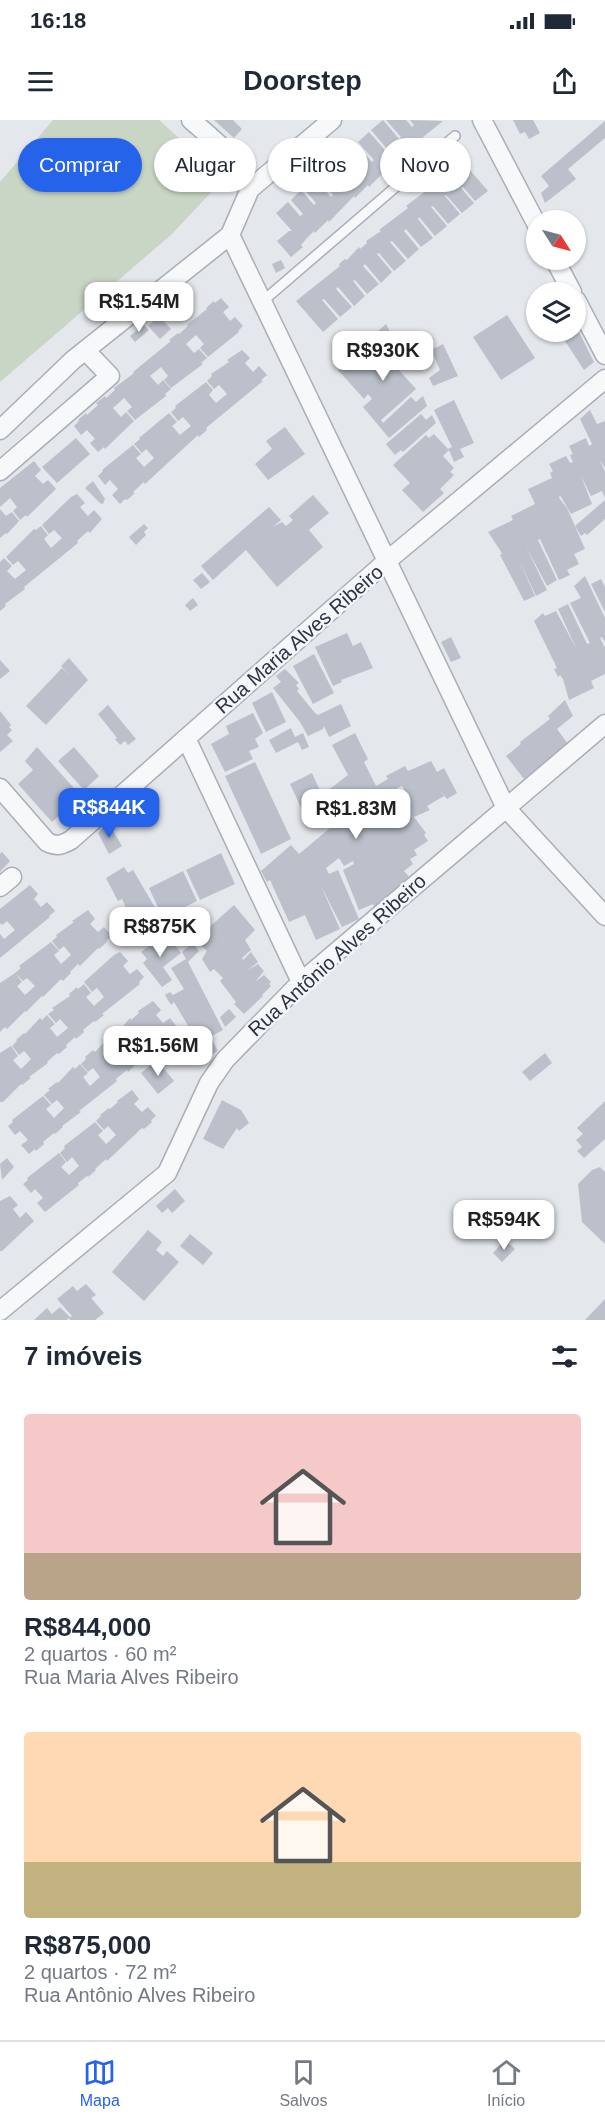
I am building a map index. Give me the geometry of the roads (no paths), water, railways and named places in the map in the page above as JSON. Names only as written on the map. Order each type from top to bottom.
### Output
[{"type":"street","points":[[191,120],[211,138]]},
{"type":"street","points":[[256,184],[332,120]]},
{"type":"street","points":[[482,120],[529,210]]},
{"type":"street","points":[[0,430],[86,351],[230,235],[249,192]]},
{"type":"street","points":[[230,235],[506,808],[605,916]]},
{"type":"street","points":[[586,319],[605,355]]},
{"type":"street","points":[[0,471],[110,376],[86,351]]},
{"type":"street","name":"Rua Maria Alves Ribeiro","points":[[0,788],[47,842],[55,846],[71,840],[388,560],[605,379]]},
{"type":"street","name":"Rua Antônio Alves Ribeiro","points":[[0,1311],[145,1194],[167,1173],[209,1083],[225,1060],[302,982],[605,724]]},
{"type":"street","points":[[186,738],[302,982]]},
{"type":"lane","points":[[262,301],[455,136]]}]
